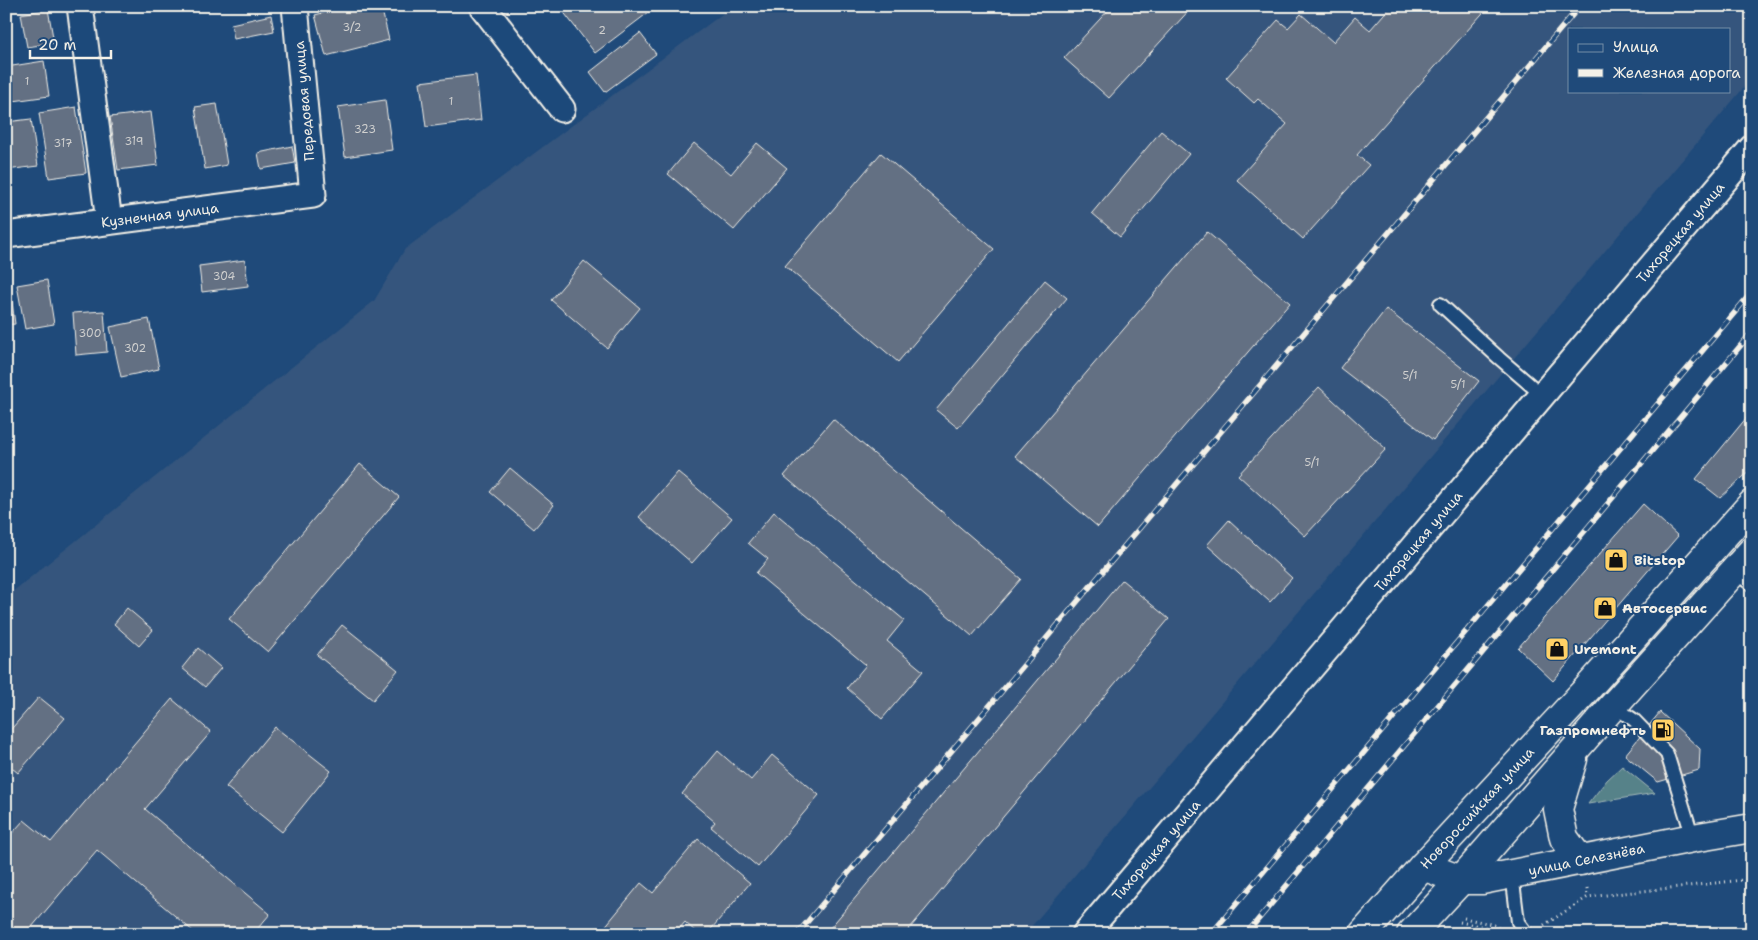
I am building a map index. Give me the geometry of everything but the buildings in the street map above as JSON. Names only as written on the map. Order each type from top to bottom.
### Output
[{"type":"main road","name":"Новороссийская улица","points":[[1363,934],[1752,504]]},
{"type":"main road","points":[[1411,934],[1461,880],[1613,706],[1746,569]]},
{"type":"main road","points":[[1576,748],[1558,809],[1564,838],[1581,861]]},
{"type":"main road","name":"улица Селезнёва","points":[[1423,866],[1461,880],[1482,880],[1752,828]]},
{"type":"street","points":[[80,6],[109,221]]},
{"type":"street","name":"Передовая улица","points":[[295,6],[313,195]]},
{"type":"street","points":[[482,6],[562,109]]},
{"type":"street","name":"Тихорецкая улица","points":[[1085,934],[1752,148]]},
{"type":"street","name":"Кузнечная улица","points":[[6,235],[313,195]]},
{"type":"lane","points":[[1440,304],[1542,395]]},
{"type":"lane","points":[[1613,706],[1634,720],[1667,754],[1694,838]]},
{"type":"lane","points":[[1512,874],[1518,922],[1532,931]]},
{"type":"path","points":[[1532,931],[1588,897],[1752,879]]},
{"type":"path","points":[[1458,916],[1495,925],[1504,934]]},
{"type":"path","points":[[1453,928],[1459,922],[1494,929],[1498,934]]},
{"type":"shaded area","points":[[733,6],[1752,6],[1752,78],[1025,934],[6,934],[6,597],[374,301],[405,249]]},
{"type":"green space","points":[[1622,766],[1655,793],[1588,804],[1607,780]]},
{"type":"railway","points":[[797,934],[1580,6]]},
{"type":"railway","points":[[1211,934],[1752,292]]},
{"type":"railway","points":[[1246,934],[1752,332]]},
{"type":"place","name":"Bitstop","points":[[1616,560]]},
{"type":"place","name":"Автосервис","points":[[1605,608]]},
{"type":"place","name":"Uremont","points":[[1557,649]]},
{"type":"place","name":"Газпромнефть","points":[[1663,730]]}]
